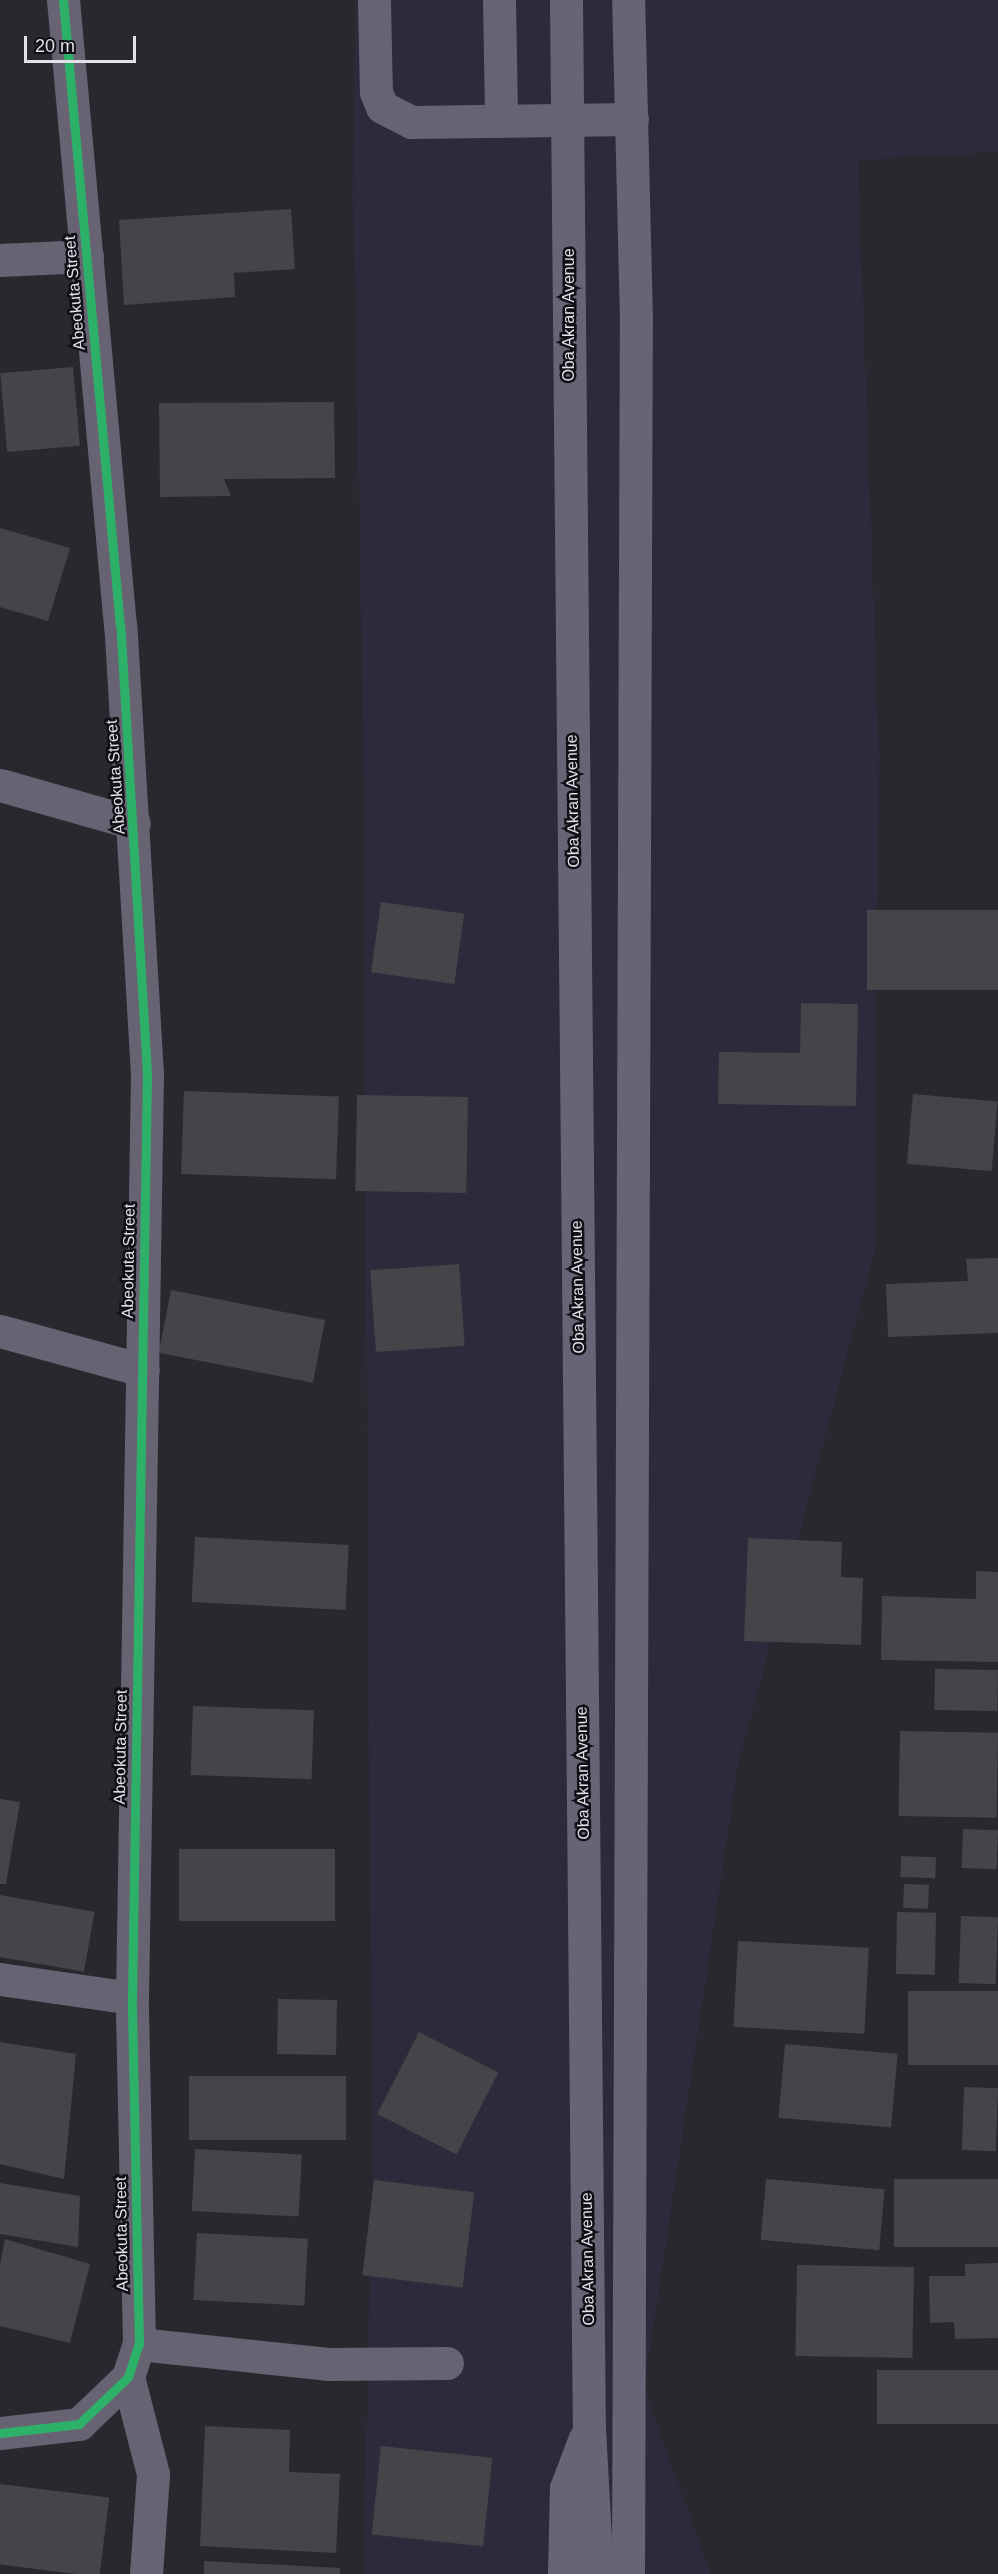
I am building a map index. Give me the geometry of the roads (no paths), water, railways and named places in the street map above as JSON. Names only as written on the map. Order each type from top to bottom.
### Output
[{"type":"main road","name":"Oba Akran Avenue","points":[[566,0],[589,2428],[597,2574]]},
{"type":"main road","points":[[628,0],[636,333],[628,2574]]},
{"type":"main road","points":[[627,2385],[642,2449],[647,2574]]},
{"type":"main road","points":[[564,2574],[566,2487],[589,2428]]},
{"type":"street","name":"Abeokuta Street","points":[[0,2433],[79,2424],[128,2377],[140,2344],[132,1998],[147,1074],[134,823],[120,627],[63,0]]},
{"type":"street","points":[[374,0],[376,92],[382,106],[411,122],[501,120],[568,122],[632,119]]},
{"type":"street","points":[[499,0],[501,120]]},
{"type":"street","points":[[0,260],[87,256]]},
{"type":"street","points":[[0,785],[134,823]]},
{"type":"street","points":[[0,1331],[143,1370]]},
{"type":"street","points":[[0,1979],[132,1998]]},
{"type":"street","points":[[140,2344],[330,2364],[447,2363]]},
{"type":"street","points":[[128,2377],[153,2474],[146,2574]]}]
